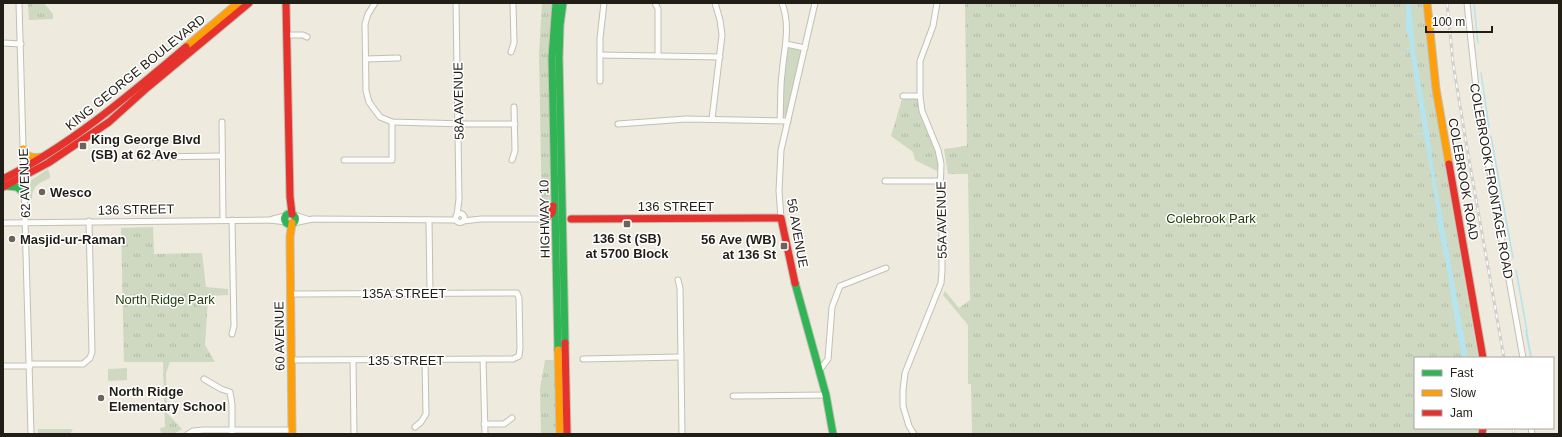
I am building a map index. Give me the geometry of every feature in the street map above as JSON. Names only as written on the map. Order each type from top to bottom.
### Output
[{"type":"main road","name":"KING GEORGE BOULEVARD","points":[[24,173],[99,120],[238,3]]},
{"type":"main road","name":"KING GEORGE BOULEVARD","points":[[4,184],[68,150],[109,122],[148,87],[249,3]]},
{"type":"main road","name":"60 AVENUE","points":[[286,3],[290,198],[292,432]]},
{"type":"main road","name":"HIGHWAY 10","points":[[556,3],[552,42],[557,228],[560,434]]},
{"type":"main road","name":"HIGHWAY 10","points":[[563,3],[560,25],[559,58],[567,434]]},
{"type":"main road","name":"COLEBROOK ROAD","points":[[1427,3],[1439,104],[1483,357]]},
{"type":"main road","points":[[544,219],[551,215],[553,210],[552,160],[555,144]]},
{"type":"main road","points":[[23,149],[31,158],[37,158],[52,153]]},
{"type":"main road","points":[[4,184],[17,187],[24,193]]},
{"type":"main road","points":[[563,210],[571,219],[567,224],[567,281],[564,288]]},
{"type":"main road","name":"136 STREET","points":[[571,219],[781,218]]},
{"type":"main road","name":"56 AVENUE","points":[[781,218],[794,279],[826,395],[833,434]]},
{"type":"main road","points":[[544,219],[551,221],[557,228]]},
{"type":"street","name":"62 AVENUE","points":[[20,3],[24,193],[32,434]]},
{"type":"street","points":[[375,3],[368,14],[365,24],[366,91],[369,102],[374,111],[380,117],[392,122],[515,124]]},
{"type":"street","name":"58A AVENUE","points":[[456,3],[460,217]]},
{"type":"street","points":[[510,52],[514,43],[513,3]]},
{"type":"street","points":[[600,81],[600,38],[604,3]]},
{"type":"street","points":[[655,3],[658,8],[658,55]]},
{"type":"street","points":[[712,119],[722,35],[720,20],[715,3]]},
{"type":"street","points":[[780,120],[781,76],[788,30],[786,11],[782,3]]},
{"type":"street","name":"56 AVENUE","points":[[781,218],[779,168],[781,150],[815,3]]},
{"type":"street","name":"55A AVENUE","points":[[914,434],[909,426],[903,406],[903,390],[906,373],[941,283],[942,271],[941,164],[938,150],[922,111],[920,96],[920,61],[933,26],[937,3]]},
{"type":"street","name":"COLEBROOK FRONTAGE ROAD","points":[[1467,3],[1478,106],[1523,357]]},
{"type":"street","points":[[287,35],[303,35],[307,37]]},
{"type":"street","points":[[3,43],[21,44]]},
{"type":"street","points":[[786,44],[805,48]]},
{"type":"street","points":[[600,55],[720,56]]},
{"type":"street","points":[[366,59],[398,58]]},
{"type":"street","points":[[903,96],[920,96]]},
{"type":"street","points":[[512,160],[515,151],[514,107]]},
{"type":"street","points":[[618,124],[686,119],[788,121]]},
{"type":"street","points":[[222,122],[223,220]]},
{"type":"street","points":[[344,160],[392,160],[392,122]]},
{"type":"street","points":[[148,157],[222,156]]},
{"type":"street","points":[[885,181],[940,181]]},
{"type":"street","name":"136 STREET","points":[[3,223],[290,219],[429,220],[460,217],[481,219],[544,219]]},
{"type":"street","points":[[232,220],[234,326],[232,334]]},
{"type":"street","points":[[429,220],[430,292]]},
{"type":"street","points":[[3,366],[83,364],[90,358],[92,352],[89,221]]},
{"type":"street","points":[[819,371],[828,359],[832,307],[840,286],[886,268]]},
{"type":"street","points":[[678,280],[680,288],[682,434]]},
{"type":"street","name":"135A STREET","points":[[290,294],[430,292],[517,293],[519,298],[519,356]]},
{"type":"street","name":"135 STREET","points":[[291,360],[513,359],[519,356]]},
{"type":"street","points":[[583,359],[680,357]]},
{"type":"street","points":[[483,359],[485,434]]},
{"type":"street","points":[[353,360],[354,434]]},
{"type":"street","points":[[415,427],[421,422],[426,414],[425,360]]},
{"type":"street","points":[[204,379],[221,390],[230,392],[232,432]]},
{"type":"street","points":[[733,396],[826,395]]},
{"type":"street","points":[[484,424],[504,424],[512,418]]},
{"type":"street","points":[[188,434],[193,431],[203,430],[232,432],[292,432]]},
{"type":"green space","points":[[28,3],[44,3],[53,14],[53,19],[29,20]]},
{"type":"green space","points":[[542,3],[553,3],[550,156],[551,207],[549,213],[542,217],[539,54]]},
{"type":"green space","name":"Colebrook Park","points":[[965,3],[1423,3],[1441,144],[1478,357],[1414,357],[1414,429],[1479,429],[1478,434],[972,434],[971,384],[968,384],[968,325],[943,295],[945,291],[959,308],[970,300],[968,174],[948,174],[944,149],[967,146]]},
{"type":"green space","points":[[787,47],[801,51],[786,116],[782,116],[783,79]]},
{"type":"green space","points":[[919,96],[936,151],[939,172],[915,160],[913,152],[891,136],[902,99]]},
{"type":"green space","points":[[48,169],[50,178],[35,188],[32,199],[30,200],[30,181]]},
{"type":"green space","name":"North Ridge Park","points":[[153,227],[154,254],[202,253],[206,287],[228,289],[228,295],[210,296],[208,298],[205,345],[215,362],[170,362],[166,373],[167,413],[182,429],[174,434],[161,434],[160,428],[165,427],[163,362],[124,362],[121,228]]},
{"type":"green space","points":[[545,360],[557,360],[558,434],[541,434],[540,389]]},
{"type":"green space","points":[[127,368],[127,380],[108,381],[108,369]]},
{"type":"green space","points":[[38,429],[73,429],[70,434],[38,434]]},
{"type":"water","points":[[1406,3],[1411,3],[1415,50],[1434,171],[1468,357],[1463,357],[1457,334],[1446,264],[1436,218],[1438,217],[1424,135],[1413,134],[1423,133],[1423,130],[1410,50],[1404,49],[1411,47],[1406,32]]},
{"type":"water","points":[[1525,330],[1527,330],[1532,357],[1530,357]]},
{"type":"waterway","points":[[1474,3],[1478,43]]},
{"type":"waterway","points":[[1481,73],[1489,127]]},
{"type":"waterway","points":[[1491,136],[1513,258]]},
{"type":"waterway","points":[[1516,270],[1527,331]]},
{"type":"railway","points":[[1447,3],[1453,63],[1504,357]]},
{"type":"railway","points":[[1513,429],[1514,434]]},
{"type":"traffic: fast","points":[[556,3],[552,58],[558,350]]},
{"type":"traffic: fast","points":[[563,3],[560,25],[559,58],[565,343]]},
{"type":"traffic: fast","points":[[6,186],[17,187],[24,193]]},
{"type":"traffic: fast","points":[[288,214],[292,214],[294,215],[295,219],[294,223],[288,224],[285,221],[285,217],[288,214]]},
{"type":"traffic: fast","points":[[795,283],[826,395],[833,434]]},
{"type":"traffic: slow","points":[[186,47],[238,3]]},
{"type":"traffic: slow","points":[[1427,3],[1436,89],[1449,164]]},
{"type":"traffic: slow","points":[[23,149],[26,154],[31,157],[42,157]]},
{"type":"traffic: slow","points":[[292,223],[290,237],[292,434]]},
{"type":"traffic: slow","points":[[558,350],[560,434]]},
{"type":"traffic: jam","points":[[3,187],[48,163],[109,122],[148,87],[249,3]]},
{"type":"traffic: jam","points":[[286,3],[290,197],[292,214]]},
{"type":"traffic: jam","points":[[3,179],[52,151],[98,119],[186,47]]},
{"type":"traffic: jam","points":[[1449,164],[1483,357]]},
{"type":"traffic: jam","points":[[544,219],[552,213],[553,206]]},
{"type":"traffic: jam","points":[[571,219],[781,218],[795,283]]},
{"type":"traffic: jam","points":[[565,343],[567,434]]},
{"type":"traffic: jam","points":[[1482,434],[1483,429]]},
{"type":"place","name":"King George Blvd (SB) at 62 Ave","points":[[83,146]]},
{"type":"place","name":"Wesco","points":[[42,192]]},
{"type":"place","name":"136 St (SB) at 5700 Block","points":[[627,224]]},
{"type":"place","name":"Masjid-ur-Raman","points":[[12,239]]},
{"type":"place","name":"56 Ave (WB) at 136 St","points":[[784,246]]},
{"type":"place","name":"North Ridge Elementary School","points":[[101,398]]}]
